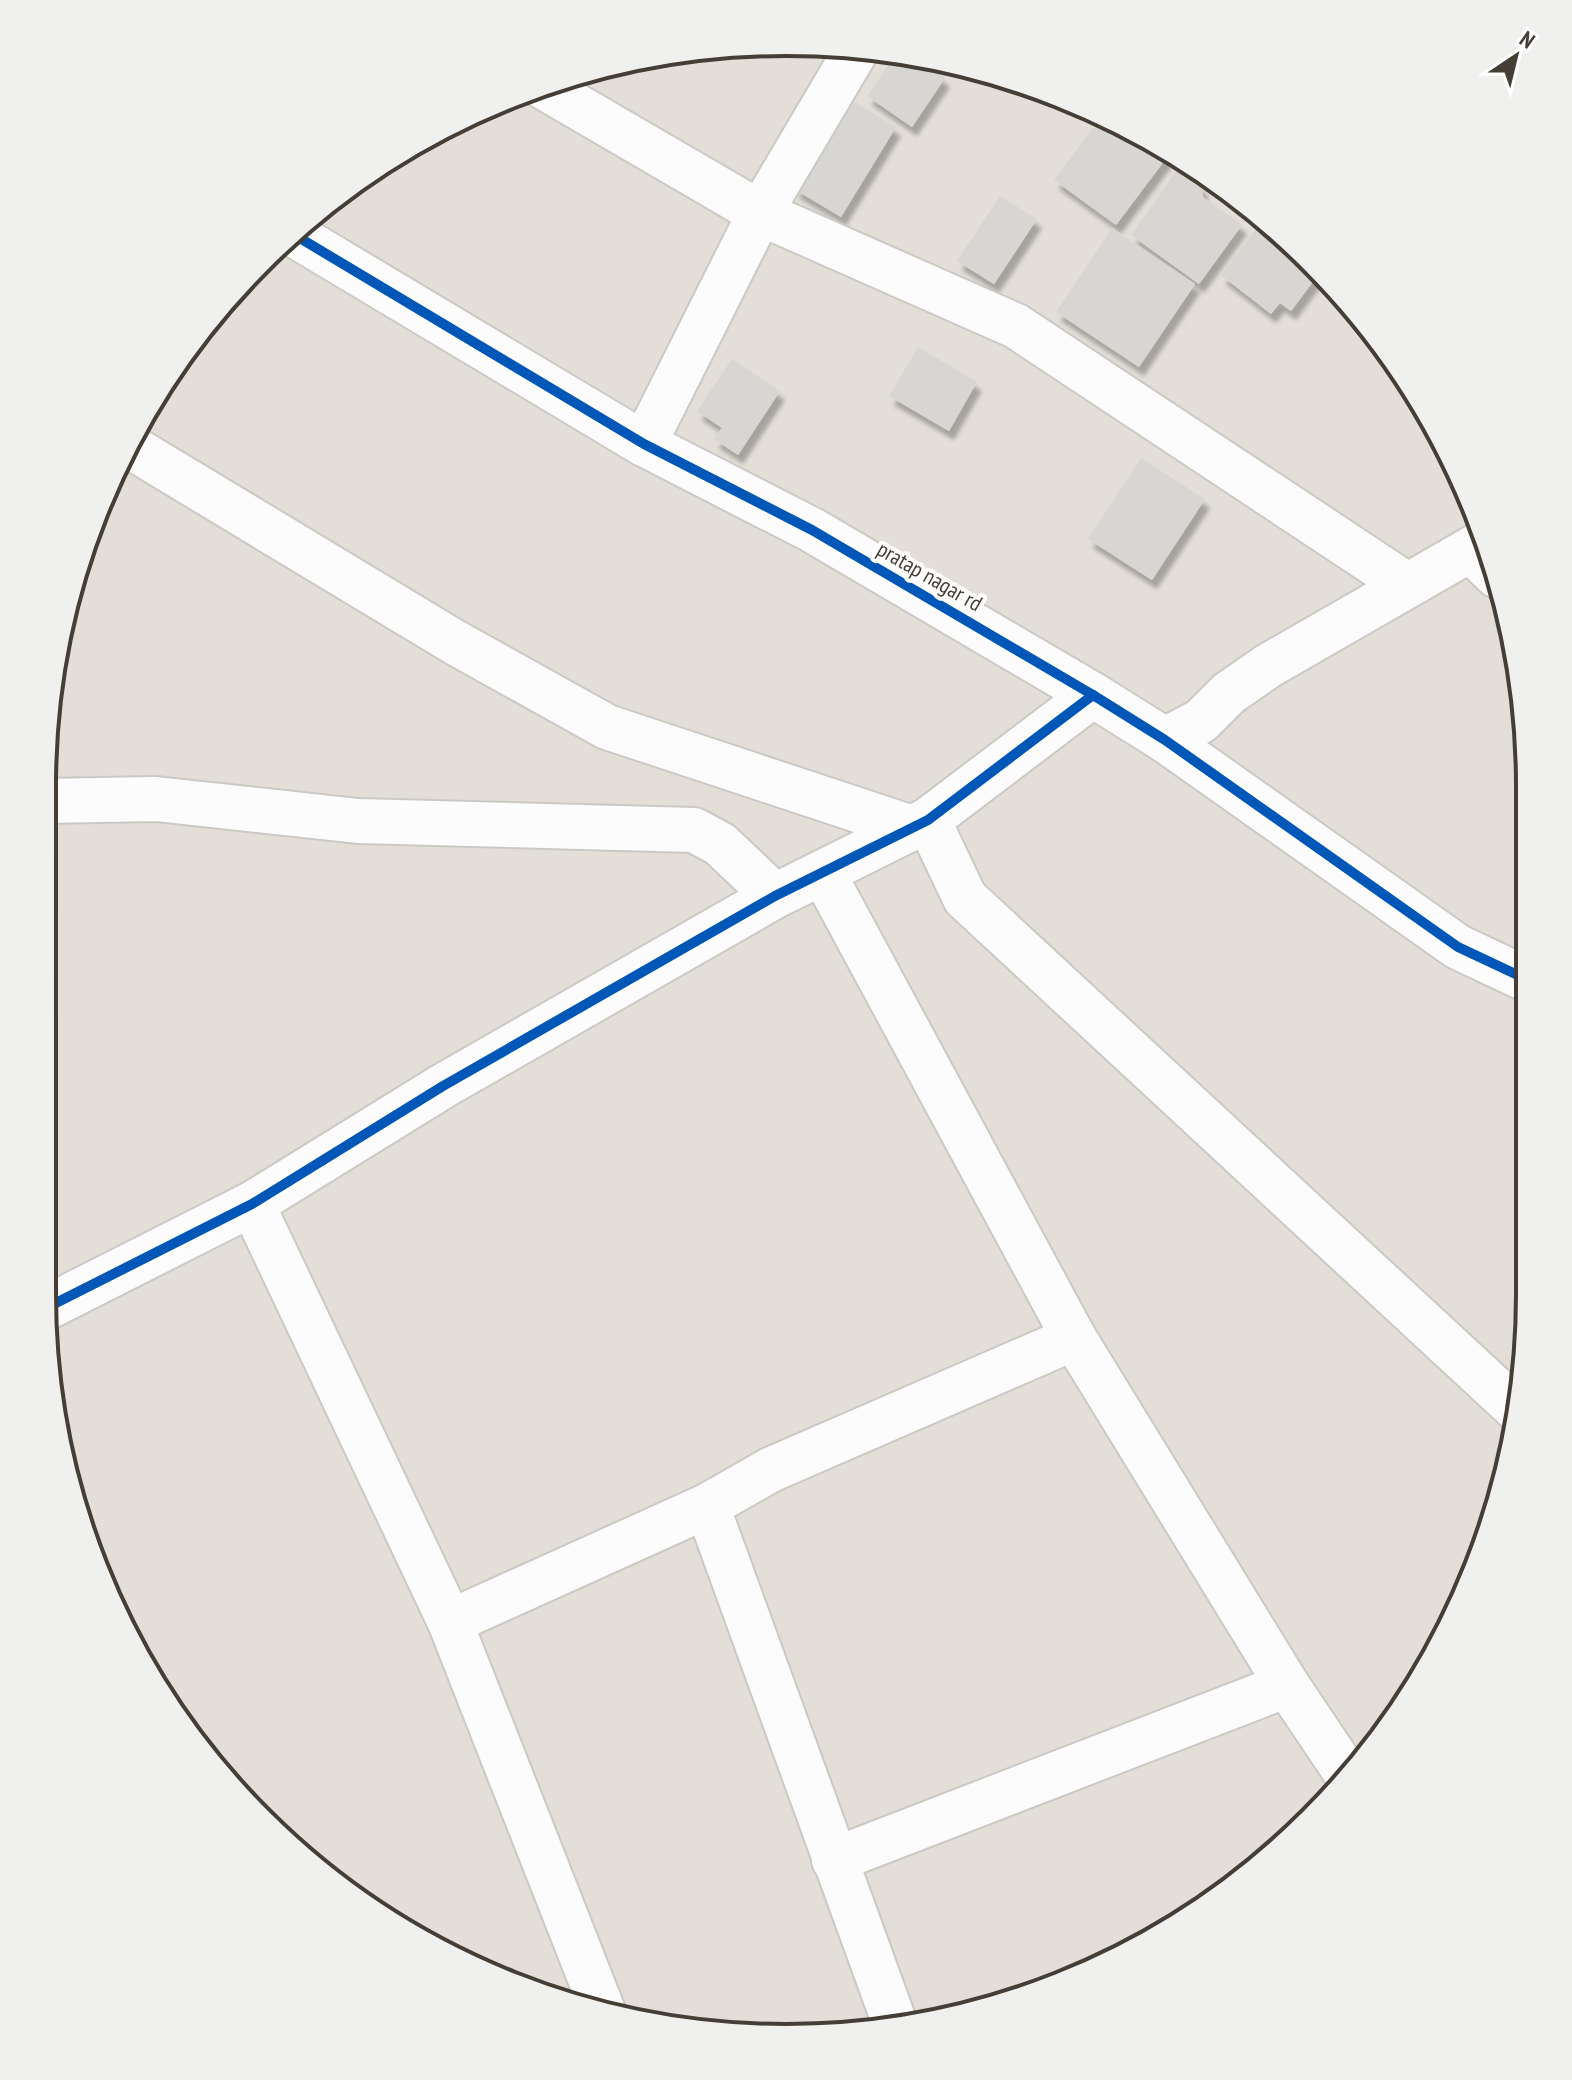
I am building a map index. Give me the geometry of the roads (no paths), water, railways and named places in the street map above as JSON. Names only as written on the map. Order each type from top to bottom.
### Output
[{"type":"street","points":[[644,444],[760,213],[851,59]]},
{"type":"street","points":[[555,94],[760,213],[1016,326],[1407,585]]},
{"type":"street","name":"pratap nagar rd","points":[[302,240],[644,444],[812,530],[1093,695],[1165,740],[1458,947],[1516,974]]},
{"type":"street","points":[[138,451],[456,643],[607,727],[920,824],[965,898],[1508,1401]]},
{"type":"street","points":[[1165,740],[1201,721],[1229,693],[1268,666],[1407,585],[1479,558]]},
{"type":"street","points":[[56,1303],[252,1204],[443,1086],[775,896],[920,824],[1093,695]]},
{"type":"street","points":[[56,801],[156,799],[358,821],[694,830],[720,844],[775,896]]},
{"type":"street","points":[[823,873],[1074,1338],[1287,1685],[1342,1767]]},
{"type":"street","points":[[252,1204],[450,1622],[598,1999]]},
{"type":"street","points":[[450,1622],[707,1506],[770,1470],[1074,1338]]},
{"type":"street","points":[[707,1506],[892,2016]]},
{"type":"street","points":[[834,1860],[1287,1685]]}]
